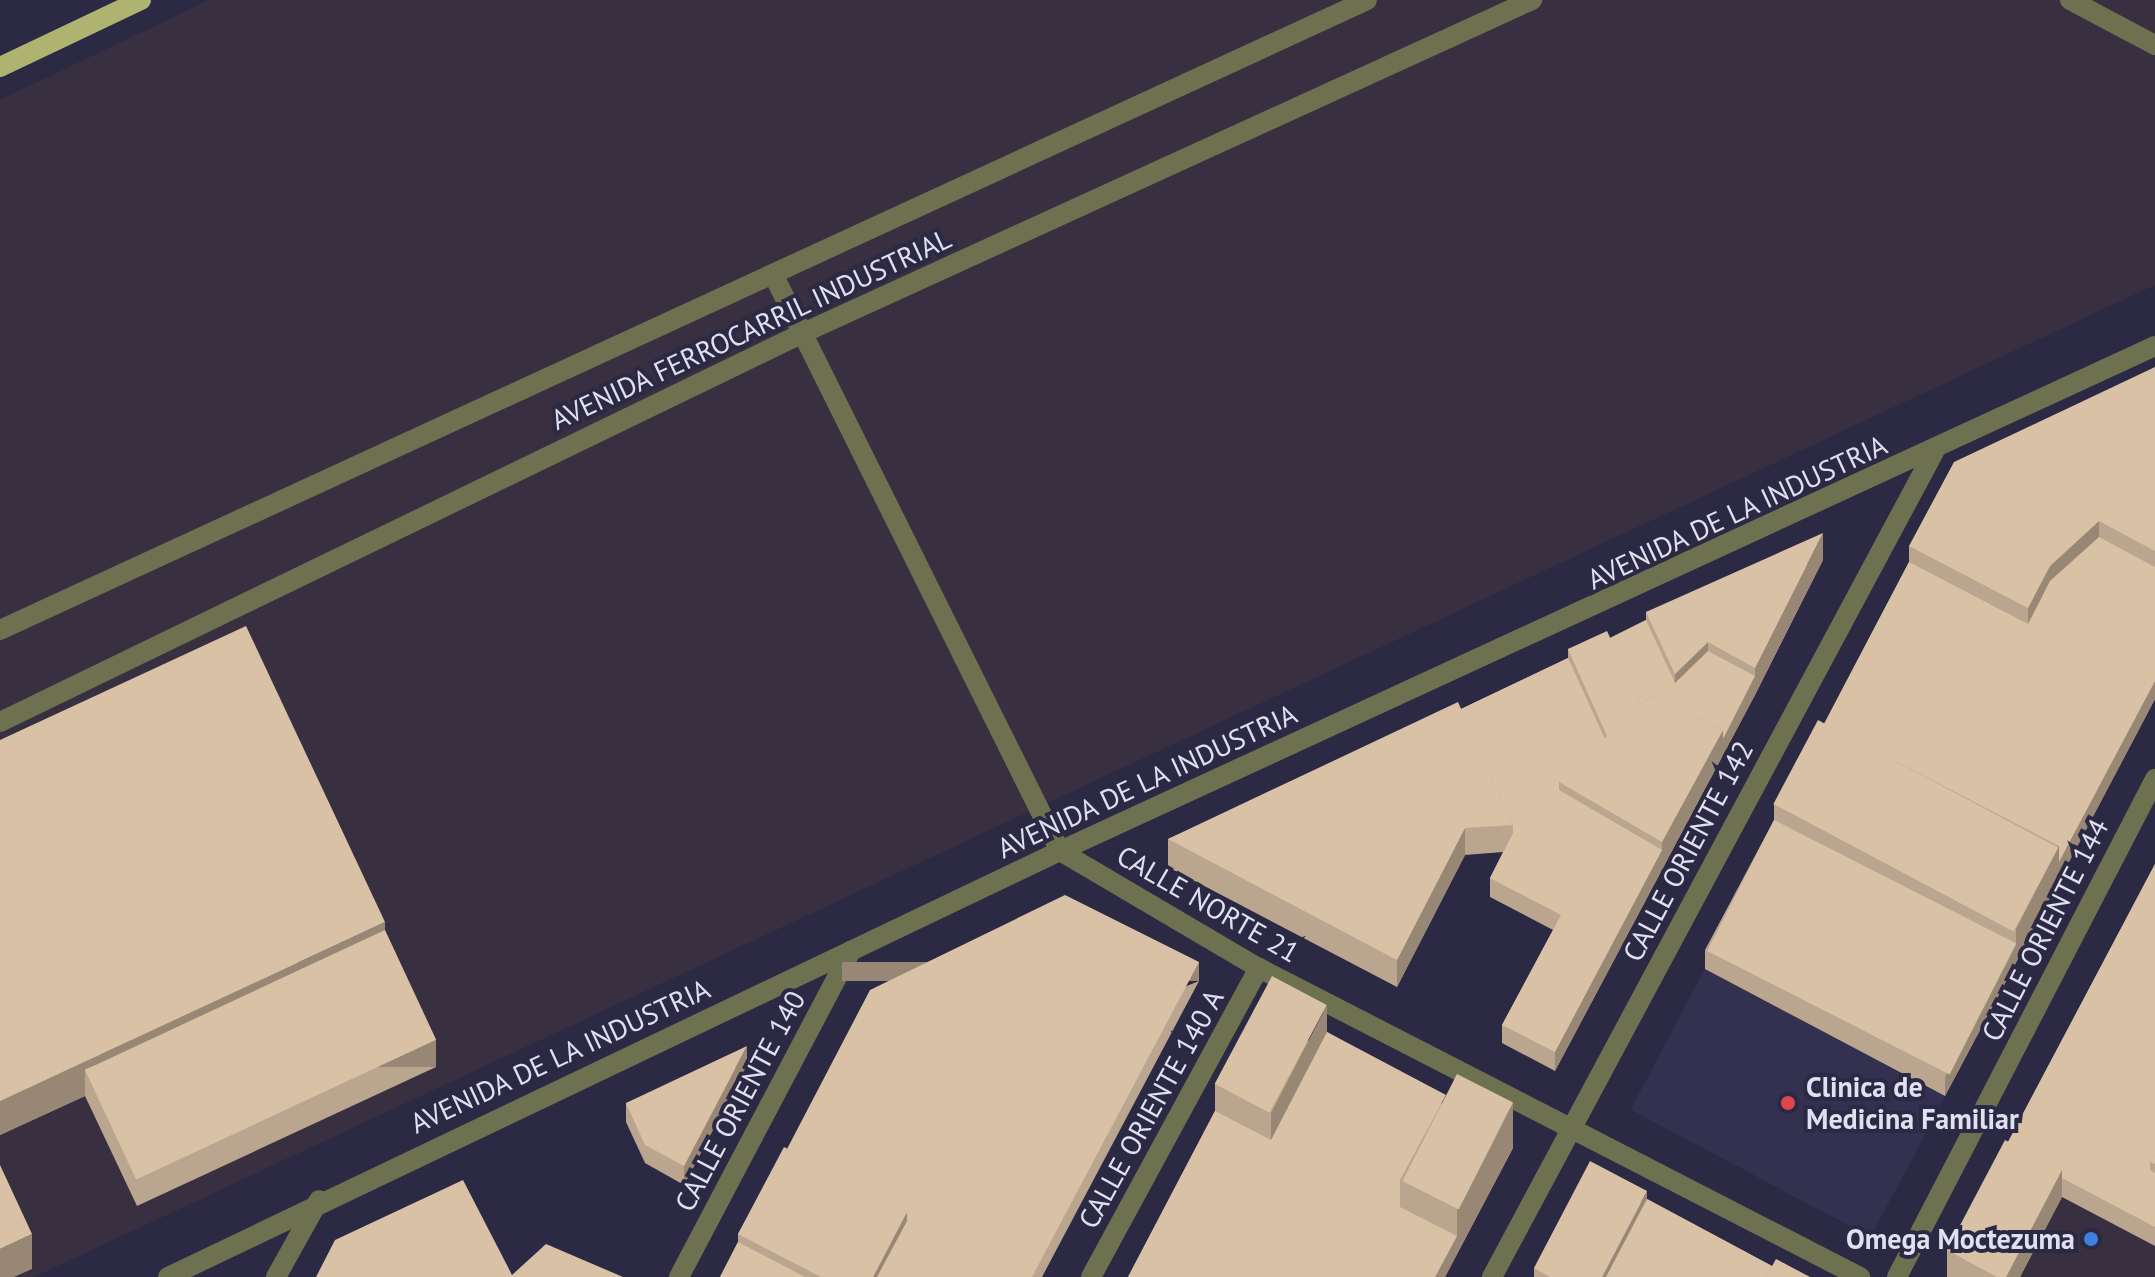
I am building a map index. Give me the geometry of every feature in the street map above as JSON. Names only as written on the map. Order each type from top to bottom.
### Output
[{"type":"main road","points":[[0,67],[141,0]]},
{"type":"street","name":"AVENIDA FERROCARRIL INDUSTRIAL","points":[[0,630],[1367,0]]},
{"type":"street","name":"AVENIDA FERROCARRIL INDUSTRIAL","points":[[0,722],[801,334],[1532,0]]},
{"type":"street","points":[[2070,0],[2155,45]]},
{"type":"street","points":[[773,274],[1060,851]]},
{"type":"street","name":"AVENIDA DE LA INDUSTRIA","points":[[168,1277],[319,1200],[1060,851],[1934,452],[2155,346]]},
{"type":"street","name":"CALLE ORIENTE 142","points":[[1492,1277],[1934,452]]},
{"type":"street","name":"CALLE ORIENTE 144","points":[[1897,1277],[2155,779]]},
{"type":"street","name":"CALLE NORTE 21","points":[[1060,851],[1259,968],[1860,1277]]},
{"type":"street","name":"CALLE ORIENTE 140","points":[[679,1277],[851,951]]},
{"type":"street","name":"CALLE ORIENTE 140 A","points":[[1091,1277],[1259,968]]},
{"type":"street","points":[[276,1277],[319,1200]]},
{"type":"shaded area","points":[[209,0],[2155,0],[2155,285],[34,1277],[0,1277],[0,100]]},
{"type":"shaded area","name":"Clinica de Medicina Familiar","points":[[1705,969],[1945,1097],[1871,1237],[1630,1109]]},
{"type":"shaded area","name":"Omega Moctezuma","points":[[2062,1197],[2155,1246],[2155,1277],[2020,1277]]},
{"type":"building","points":[[2155,367],[2155,551],[2099,521],[2050,566],[2028,608],[1909,546],[1954,462]]},
{"type":"building","points":[[1823,533],[1755,668],[1708,642],[1675,674],[1646,612]]},
{"type":"building","points":[[2099,537],[2155,567],[2155,681],[2059,862],[2059,846],[1824,724],[1909,562],[2028,624],[2050,581]]},
{"type":"building","points":[[1646,620],[1675,683],[1708,651],[1755,676],[1723,739],[1723,730],[1650,696],[1641,705],[1610,638]]},
{"type":"building","points":[[246,626],[385,922],[0,1101],[0,740]]},
{"type":"building","points":[[1607,631],[1641,705],[1650,696],[1723,730],[1662,842],[1559,782],[1607,736],[1568,649]]},
{"type":"building","points":[[1568,658],[1605,739],[1559,782],[1559,790],[1662,850],[1555,1052],[1502,1025],[1561,915],[1490,878],[1513,833],[1513,825],[1461,709]]},
{"type":"building","points":[[1458,702],[1513,825],[1465,828],[1397,960],[1168,839]]},
{"type":"building","points":[[1818,720],[2058,848],[2014,932],[1773,804]]},
{"type":"building","points":[[1774,820],[2016,943],[1950,1074],[1707,951]]},
{"type":"building","points":[[2155,864],[2155,1152],[2150,1170],[2155,1173],[2155,1227],[2062,1178],[2062,1170],[2008,1142]]},
{"type":"building","points":[[1065,895],[1199,962],[1032,1277],[877,1277],[907,1221],[907,1212],[787,1149],[870,990]]},
{"type":"building","points":[[385,930],[436,1040],[136,1180],[85,1070]]},
{"type":"building","points":[[1272,976],[1327,1005],[1269,1113],[1215,1084]]},
{"type":"building","points":[[1327,1032],[1446,1095],[1400,1180],[1400,1207],[1457,1236],[1435,1277],[1128,1277],[1215,1111],[1271,1140]]},
{"type":"building","points":[[747,1046],[684,1166],[645,1145],[626,1103]]},
{"type":"building","points":[[1457,1074],[1513,1103],[1459,1210],[1403,1181]]},
{"type":"building","points":[[2005,1140],[2062,1170],[2006,1277],[1997,1277],[1947,1250]]},
{"type":"building","points":[[784,1147],[907,1212],[873,1277],[821,1277],[738,1234]]},
{"type":"building","points":[[1590,1161],[1647,1191],[1602,1277],[1550,1277],[1534,1268]]},
{"type":"building","points":[[0,1165],[32,1234],[0,1249]]},
{"type":"building","points":[[463,1180],[512,1275],[546,1244],[623,1277],[316,1277],[335,1240]]},
{"type":"building","points":[[1647,1199],[1772,1266],[1766,1277],[1606,1277]]},
{"type":"building","points":[[738,1242],[805,1277],[720,1277]]},
{"type":"building","points":[[1776,1259],[1810,1277],[1766,1277]]},
{"type":"place","name":"Clinica de Medicina Familiar","points":[[1788,1103]]},
{"type":"place","name":"Omega Moctezuma","points":[[2091,1239]]}]
